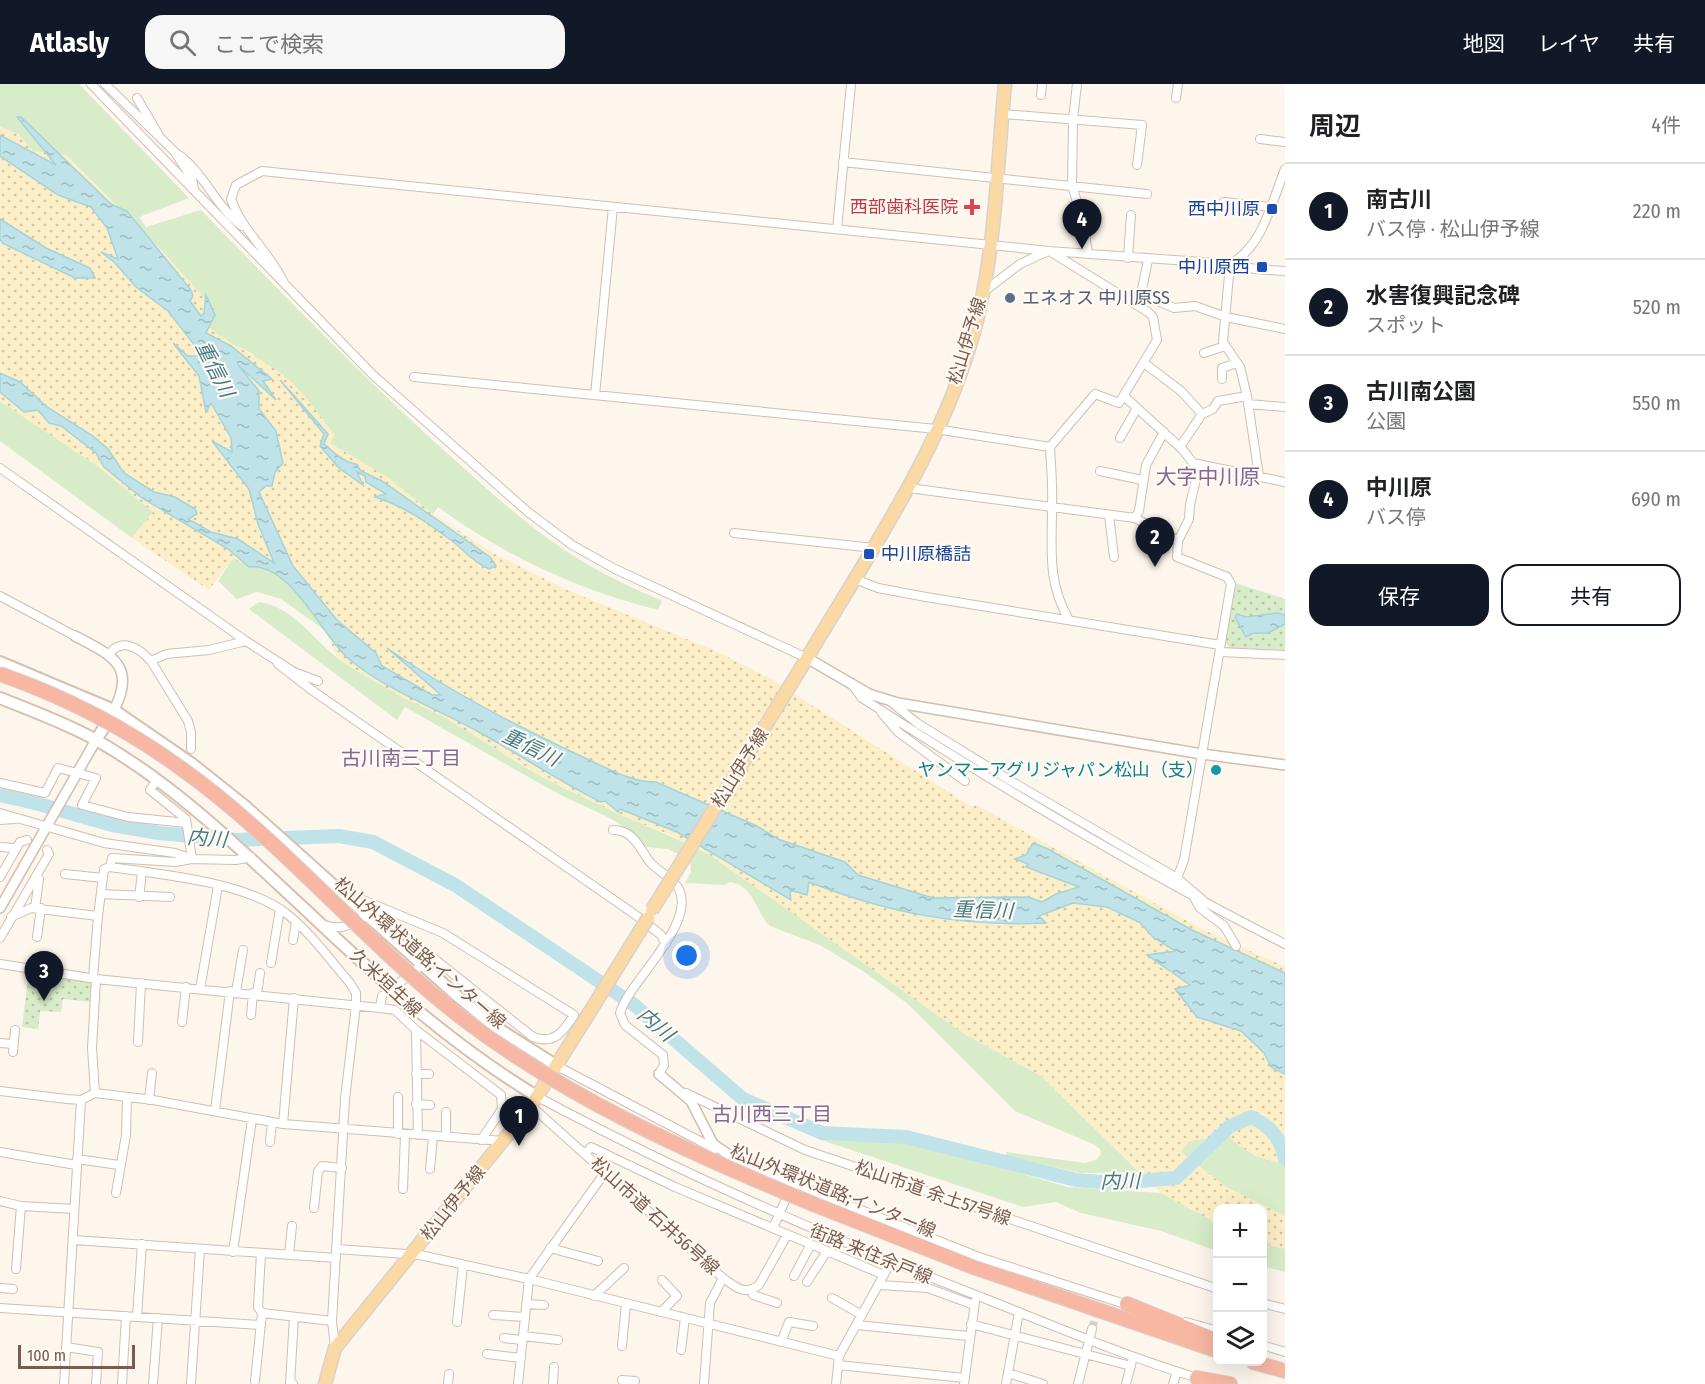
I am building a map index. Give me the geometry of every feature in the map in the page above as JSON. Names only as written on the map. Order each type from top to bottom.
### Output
[{"type":"highway","name":"松山外環状道路;インター線","points":[[0,674],[96,714],[184,770],[288,860],[445,1003],[502,1048],[573,1092],[687,1149],[813,1204],[976,1268],[1213,1349]]},
{"type":"highway","points":[[1127,1304],[1213,1339]]},
{"type":"highway","points":[[1267,1356],[1285,1361]]},
{"type":"highway","points":[[1267,1366],[1285,1371]]},
{"type":"highway","points":[[1197,1378],[1230,1384]]},
{"type":"main road","name":"松山伊予線","points":[[326,1384],[335,1348],[534,1102],[909,488],[968,350],[982,293],[990,245],[1005,84]]},
{"type":"main road","points":[[0,662],[114,710],[96,740]]},
{"type":"main road","points":[[0,698],[96,740],[156,781]]},
{"type":"main road","name":"久米垣生線","points":[[114,710],[191,763],[246,806],[330,884],[494,1026],[557,1066]]},
{"type":"main road","name":"久米垣生線","points":[[156,781],[199,812],[249,855],[433,1026],[534,1102]]},
{"type":"street","points":[[91,84],[389,390],[503,491],[572,545],[667,595],[889,701],[916,723],[1177,878],[1198,893],[1206,904]]},
{"type":"street","points":[[105,84],[198,172],[217,200],[247,230],[272,262],[284,283]]},
{"type":"street","points":[[837,229],[851,84]]},
{"type":"street","points":[[1041,95],[1042,84]]},
{"type":"street","points":[[1077,84],[1073,119],[1072,186],[1083,220],[1088,254]]},
{"type":"street","points":[[1176,98],[1178,84]]},
{"type":"street","points":[[137,98],[160,138]]},
{"type":"street","points":[[1002,114],[1142,125],[1137,165]]},
{"type":"street","points":[[1260,139],[1285,142]]},
{"type":"street","points":[[175,152],[192,179],[194,190]]},
{"type":"street","points":[[843,162],[1147,194]]},
{"type":"street","points":[[1259,476],[1248,400],[1237,363],[1225,346],[1223,336],[1230,264],[1252,247],[1285,169]]},
{"type":"street","points":[[247,230],[230,194],[236,185],[262,171],[1049,251],[1148,260],[1230,264],[1255,269],[1285,271]]},
{"type":"street","points":[[1224,202],[1270,207]]},
{"type":"street","points":[[595,395],[613,207]]},
{"type":"street","points":[[1128,258],[1131,215]]},
{"type":"street","points":[[982,293],[1020,264],[1049,251]]},
{"type":"street","points":[[1049,251],[1138,305],[1153,317],[1156,340],[1119,403],[1095,394],[1050,447],[1052,509],[1050,555],[1062,608],[1069,620]]},
{"type":"street","points":[[1138,305],[1148,260]]},
{"type":"street","points":[[1141,294],[1174,308],[1195,306],[1226,317],[1285,328]]},
{"type":"street","points":[[1204,352],[1225,346]]},
{"type":"street","points":[[1144,363],[1181,391],[1202,414]]},
{"type":"street","points":[[1222,379],[1222,368],[1237,363]]},
{"type":"street","points":[[414,377],[936,429],[1050,447]]},
{"type":"street","points":[[1124,396],[1180,447],[1193,463],[1285,482]]},
{"type":"street","points":[[1180,447],[1202,414],[1213,409],[1218,401],[1248,400],[1285,406]]},
{"type":"street","points":[[1120,438],[1137,408]]},
{"type":"street","points":[[1135,518],[1139,511],[1142,480],[1151,451],[1164,432]]},
{"type":"street","points":[[1177,878],[1184,860],[1231,579],[1180,560],[1176,553],[1178,542],[1190,519],[1190,505],[1199,466]]},
{"type":"street","points":[[0,468],[278,664],[313,692],[329,700],[568,870],[637,916],[661,935],[666,944]]},
{"type":"street","points":[[1100,471],[1142,480]]},
{"type":"street","points":[[909,488],[1052,509],[1135,518],[1178,542]]},
{"type":"street","points":[[1109,515],[1114,557]]},
{"type":"street","points":[[734,533],[874,548]]},
{"type":"street","points":[[855,579],[878,588],[1069,620],[1220,649],[1285,655]]},
{"type":"street","points":[[0,596],[109,654],[118,665],[123,680],[114,710]]},
{"type":"street","points":[[151,661],[166,654],[208,650],[246,642]]},
{"type":"street","points":[[109,654],[114,648],[123,645],[134,647],[151,661],[188,721],[191,732],[191,749]]},
{"type":"street","points":[[278,664],[318,681]]},
{"type":"street","points":[[852,684],[862,698],[880,710],[1070,829],[1194,898],[1285,944]]},
{"type":"street","points":[[889,701],[1202,754],[1285,765]]},
{"type":"street","points":[[880,710],[883,717],[898,732],[965,781]]},
{"type":"street","points":[[0,908],[96,740]]},
{"type":"street","points":[[0,783],[45,793],[58,768],[75,777],[96,778],[82,805],[129,817],[186,824]]},
{"type":"street","points":[[156,781],[150,790],[186,819],[188,848],[192,859]]},
{"type":"street","points":[[0,813],[104,843],[176,853],[192,859]]},
{"type":"street","points":[[0,820],[26,820]]},
{"type":"street","points":[[613,830],[620,830],[635,839],[650,861],[677,886],[680,892],[680,914],[666,944],[620,1013],[625,1025],[663,1055],[664,1065],[659,1074]]},
{"type":"street","points":[[0,877],[16,848],[22,840],[27,840]]},
{"type":"street","points":[[0,847],[16,848]]},
{"type":"street","points":[[0,938],[49,854],[47,850]]},
{"type":"street","points":[[95,1094],[92,1048],[98,915],[104,869],[110,864],[112,858],[175,862],[192,859],[236,860],[249,855]]},
{"type":"street","points":[[110,864],[142,872],[191,877],[280,909],[296,923],[350,983],[356,993],[345,1099],[332,1321],[335,1348]]},
{"type":"street","points":[[139,897],[142,872]]},
{"type":"street","points":[[65,874],[103,878]]},
{"type":"street","points":[[37,937],[39,879]]},
{"type":"street","points":[[330,884],[443,933],[574,1015],[562,1034],[541,1040],[533,1037],[432,957],[429,960]]},
{"type":"street","points":[[200,988],[218,886]]},
{"type":"street","points":[[101,894],[139,897],[143,894],[170,897]]},
{"type":"street","points":[[1194,898],[1200,908],[1224,926],[1236,946]]},
{"type":"street","points":[[11,917],[38,908],[98,915]]},
{"type":"street","points":[[271,963],[280,909]]},
{"type":"street","points":[[321,924],[335,929],[347,927],[381,911],[396,912]]},
{"type":"street","points":[[293,940],[296,923]]},
{"type":"street","points":[[214,1111],[233,991],[243,950]]},
{"type":"street","points":[[0,964],[95,979],[255,993],[394,1010],[416,1030],[501,1095],[502,1109],[481,1140]]},
{"type":"street","points":[[398,984],[417,969]]},
{"type":"street","points":[[251,1015],[260,973]]},
{"type":"street","points":[[138,1042],[141,983]]},
{"type":"street","points":[[182,1022],[186,987]]},
{"type":"street","points":[[380,1008],[382,996]]},
{"type":"street","points":[[283,1124],[294,998]]},
{"type":"street","points":[[0,1043],[13,1048],[15,1030]]},
{"type":"street","points":[[416,1030],[418,1136]]},
{"type":"street","name":"街路 来住余戸線","points":[[557,1066],[729,1155],[793,1183],[979,1257],[1101,1301],[1127,1304],[1213,1330]]},
{"type":"street","points":[[149,1100],[152,1073]]},
{"type":"street","points":[[416,1074],[429,1074]]},
{"type":"street","name":"松山市道 余土57号線","points":[[659,1074],[677,1088],[805,1150],[1213,1286]]},
{"type":"street","points":[[677,1088],[691,1101],[713,1144],[729,1155]]},
{"type":"street","points":[[0,1091],[81,1100],[95,1094],[127,1097],[283,1124],[503,1141]]},
{"type":"street","points":[[116,1193],[119,1165],[126,1135],[127,1097]]},
{"type":"street","points":[[398,1097],[403,1189]]},
{"type":"street","points":[[64,1384],[81,1100]]},
{"type":"street","name":"街路 来住余戸線","points":[[534,1102],[779,1215],[891,1262],[1134,1357],[1213,1384]]},
{"type":"street","name":"松山市道 石井56号線","points":[[534,1102],[586,1153],[723,1278],[710,1303],[704,1384]]},
{"type":"street","points":[[416,1104],[430,1105]]},
{"type":"street","points":[[446,1112],[446,1137]]},
{"type":"street","points":[[232,1252],[252,1119]]},
{"type":"street","points":[[270,1142],[272,1122]]},
{"type":"street","points":[[430,1169],[433,1136]]},
{"type":"street","points":[[586,1153],[591,1147],[675,1187],[884,1275]]},
{"type":"street","points":[[0,1152],[119,1165]]},
{"type":"street","points":[[314,1208],[318,1171],[322,1166],[342,1168]]},
{"type":"street","points":[[518,1384],[530,1279],[606,1171]]},
{"type":"street","points":[[773,1228],[793,1183]]},
{"type":"street","points":[[0,1201],[21,1206],[74,1209]]},
{"type":"street","points":[[16,1269],[13,1252],[21,1206]]},
{"type":"street","points":[[289,1255],[292,1226]]},
{"type":"street","points":[[723,1278],[742,1291],[752,1291],[759,1285],[787,1234]]},
{"type":"street","points":[[74,1240],[289,1255],[412,1253],[530,1279],[839,1356]]},
{"type":"street","points":[[138,1317],[142,1244]]},
{"type":"street","points":[[793,1275],[811,1244]]},
{"type":"street","points":[[550,1248],[598,1261]]},
{"type":"street","points":[[191,1384],[200,1249]]},
{"type":"street","points":[[807,1282],[827,1251]]},
{"type":"street","points":[[255,1381],[262,1313],[258,1307],[261,1253]]},
{"type":"street","points":[[837,1384],[839,1356],[891,1262]]},
{"type":"street","points":[[457,1322],[463,1265]]},
{"type":"street","points":[[594,1296],[624,1268]]},
{"type":"street","points":[[661,1312],[677,1296],[662,1280]]},
{"type":"street","points":[[879,1285],[928,1288],[974,1305]]},
{"type":"street","points":[[0,1288],[13,1289]]},
{"type":"street","points":[[752,1291],[753,1295],[777,1303]]},
{"type":"street","points":[[838,1365],[964,1381],[968,1336],[978,1296]]},
{"type":"street","points":[[832,1298],[862,1315]]},
{"type":"street","points":[[526,1304],[544,1305]]},
{"type":"street","points":[[622,1346],[627,1304]]},
{"type":"street","points":[[1267,1304],[1285,1309]]},
{"type":"street","points":[[0,1308],[261,1325]]},
{"type":"street","points":[[1006,1384],[1019,1312]]},
{"type":"street","points":[[262,1313],[332,1321]]},
{"type":"street","points":[[493,1315],[525,1317]]},
{"type":"street","points":[[122,1384],[126,1316]]},
{"type":"street","points":[[291,1384],[294,1317]]},
{"type":"street","points":[[153,1384],[158,1318]]},
{"type":"street","points":[[681,1350],[685,1318]]},
{"type":"street","points":[[782,1342],[789,1322],[813,1326]]},
{"type":"street","points":[[971,1324],[1131,1366]]},
{"type":"street","points":[[857,1325],[968,1336]]},
{"type":"street","points":[[1078,1384],[1092,1329]]},
{"type":"street","points":[[504,1338],[558,1340]]},
{"type":"street","points":[[1267,1346],[1285,1352]]},
{"type":"street","points":[[66,1347],[98,1352],[96,1384]]},
{"type":"street","points":[[486,1354],[521,1358]]},
{"type":"street","points":[[1126,1384],[1134,1357]]},
{"type":"street","points":[[553,1384],[554,1368]]},
{"type":"street","points":[[1173,1384],[1177,1372]]},
{"type":"street","points":[[1008,1373],[1043,1384]]},
{"type":"street","points":[[448,1384],[449,1374]]},
{"type":"green space","points":[[0,84],[79,84],[189,198],[139,217],[146,227],[201,210],[359,370],[486,488],[561,548],[608,576],[662,601],[658,610],[599,592],[543,569],[489,541],[438,507],[433,514],[387,477],[329,443],[253,354],[222,339],[205,324],[214,310],[164,253],[66,155],[33,151],[18,134],[0,127]]},
{"type":"green space","points":[[0,401],[99,467],[153,512],[132,538],[0,441]]},
{"type":"green space","points":[[233,558],[267,569],[280,577],[302,599],[326,631],[281,599],[257,592],[237,599],[218,581]]},
{"type":"green space","points":[[1235,583],[1285,599],[1285,652],[1230,649],[1224,640]]},
{"type":"green space","points":[[259,602],[283,610],[293,617],[351,668],[443,716],[544,778],[710,855],[963,1033],[1041,1076],[1139,1172],[1081,1173],[1006,1156],[1006,1152],[1085,1163],[1096,1160],[1101,1154],[1100,1149],[1093,1144],[1015,1111],[908,1004],[866,973],[820,945],[770,926],[750,894],[738,884],[730,882],[724,885],[685,883],[691,872],[690,860],[668,849],[645,847],[617,822],[559,794],[405,707],[397,720],[249,609]]},
{"type":"green space","points":[[29,971],[93,981],[92,1002],[63,999],[61,1012],[40,1011],[38,1029],[22,1027]]},
{"type":"green space","points":[[1227,1135],[1240,1146],[1261,1158],[1285,1162],[1285,1216],[1267,1207],[1267,1204],[1261,1204],[1226,1187],[1180,1152],[1189,1141]]},
{"type":"green space","points":[[821,1140],[886,1142],[906,1140],[1067,1187],[1161,1193],[1213,1221],[1213,1250],[1161,1231],[1081,1213],[1056,1202],[1023,1207]]},
{"type":"green space","points":[[1267,1244],[1285,1249],[1285,1272],[1267,1267]]},
{"type":"sand","points":[[0,127],[17,134],[33,151],[65,155],[164,253],[215,310],[205,324],[290,381],[335,435],[330,443],[387,477],[433,514],[493,553],[567,590],[716,651],[771,679],[972,807],[976,805],[1200,928],[1285,967],[1285,1162],[1261,1158],[1240,1146],[1227,1135],[1189,1141],[1181,1152],[1226,1187],[1261,1204],[1213,1204],[1213,1221],[1161,1193],[1041,1076],[963,1033],[710,855],[543,777],[440,715],[403,698],[338,659],[326,631],[293,590],[274,573],[258,565],[249,567],[233,558],[209,590],[132,538],[153,512],[99,467],[0,401]]},
{"type":"sand","points":[[1267,1207],[1285,1216],[1285,1249],[1267,1244]]},
{"type":"water","name":"重信川","points":[[17,117],[21,117],[111,204],[127,211],[191,290],[193,296],[190,301],[201,316],[204,313],[206,295],[215,315],[206,333],[231,346],[272,379],[263,381],[276,400],[238,365],[259,391],[259,409],[276,431],[283,463],[275,472],[272,486],[266,486],[259,492],[293,566],[337,620],[376,653],[382,666],[432,695],[441,695],[387,648],[485,708],[612,771],[638,780],[656,782],[757,826],[778,839],[845,862],[858,875],[933,898],[1028,897],[1042,902],[1056,894],[1079,887],[1026,867],[1028,864],[1015,859],[1026,855],[1033,843],[1048,849],[1192,930],[1285,973],[1285,1074],[1272,1068],[1264,1053],[1241,1031],[1197,1017],[1175,989],[1190,985],[1147,955],[1175,951],[1153,937],[1139,922],[1107,907],[1073,903],[1039,916],[1046,923],[1015,924],[925,916],[867,902],[809,882],[807,895],[790,890],[791,900],[677,832],[620,809],[618,812],[605,801],[601,802],[585,794],[477,731],[395,689],[350,660],[292,588],[278,576],[264,568],[249,567],[228,549],[142,498],[104,467],[96,453],[61,426],[49,423],[38,410],[24,412],[0,392],[0,373],[20,382],[47,407],[93,436],[108,449],[124,473],[154,492],[175,497],[195,509],[197,514],[188,519],[211,532],[238,539],[274,563],[258,524],[249,489],[212,441],[232,452],[231,438],[211,403],[206,412],[199,376],[173,343],[188,356],[197,356],[199,351],[168,311],[136,287],[115,263],[101,252],[118,259],[107,228],[91,207],[58,195],[0,156],[0,135],[56,165]]},
{"type":"water","points":[[0,219],[46,248],[90,268],[95,278],[75,278],[4,244],[0,240]]},
{"type":"water","points":[[280,380],[328,434],[324,444],[343,459],[356,464],[361,471],[382,481],[490,557],[496,566],[489,569],[406,510],[375,497],[386,494],[366,482],[365,476],[357,472],[363,485],[339,468],[320,446],[324,434]]},
{"type":"water","points":[[1277,613],[1285,615],[1285,624],[1268,633],[1253,633],[1246,637],[1235,617],[1237,614],[1246,617]]},
{"type":"waterway","name":"内川","points":[[0,795],[112,825],[159,833],[236,840],[339,836],[373,842],[455,885],[633,1004],[743,1099],[822,1133],[906,1137],[1076,1180],[1114,1183],[1176,1178],[1229,1127],[1251,1117],[1264,1124],[1274,1134],[1281,1145],[1285,1159]]},
{"type":"tunnel","points":[[1092,1329],[1098,1309]]},
{"type":"place","name":"西部歯科医院","points":[[972,207]]},
{"type":"place","name":"西中川原","points":[[1272,209]]},
{"type":"place","name":"中川原","points":[[1082,249]]},
{"type":"place","name":"中川原西","points":[[1262,267]]},
{"type":"place","name":"エネオス 中川原SS","points":[[1010,298]]},
{"type":"place","name":"中川原橋詰","points":[[869,554]]},
{"type":"place","name":"水害復興記念碑","points":[[1155,567]]},
{"type":"place","name":"ヤンマーアグリジャパン松山（支）","points":[[1216,770]]},
{"type":"place","name":"古川南公園","points":[[44,1001]]},
{"type":"place","name":"南古川","points":[[519,1146]]},
{"type":"district","name":"大字中川原","points":[[1208,477]]},
{"type":"district","name":"古川南三丁目","points":[[401,758]]},
{"type":"district","name":"古川西三丁目","points":[[772,1114]]}]
